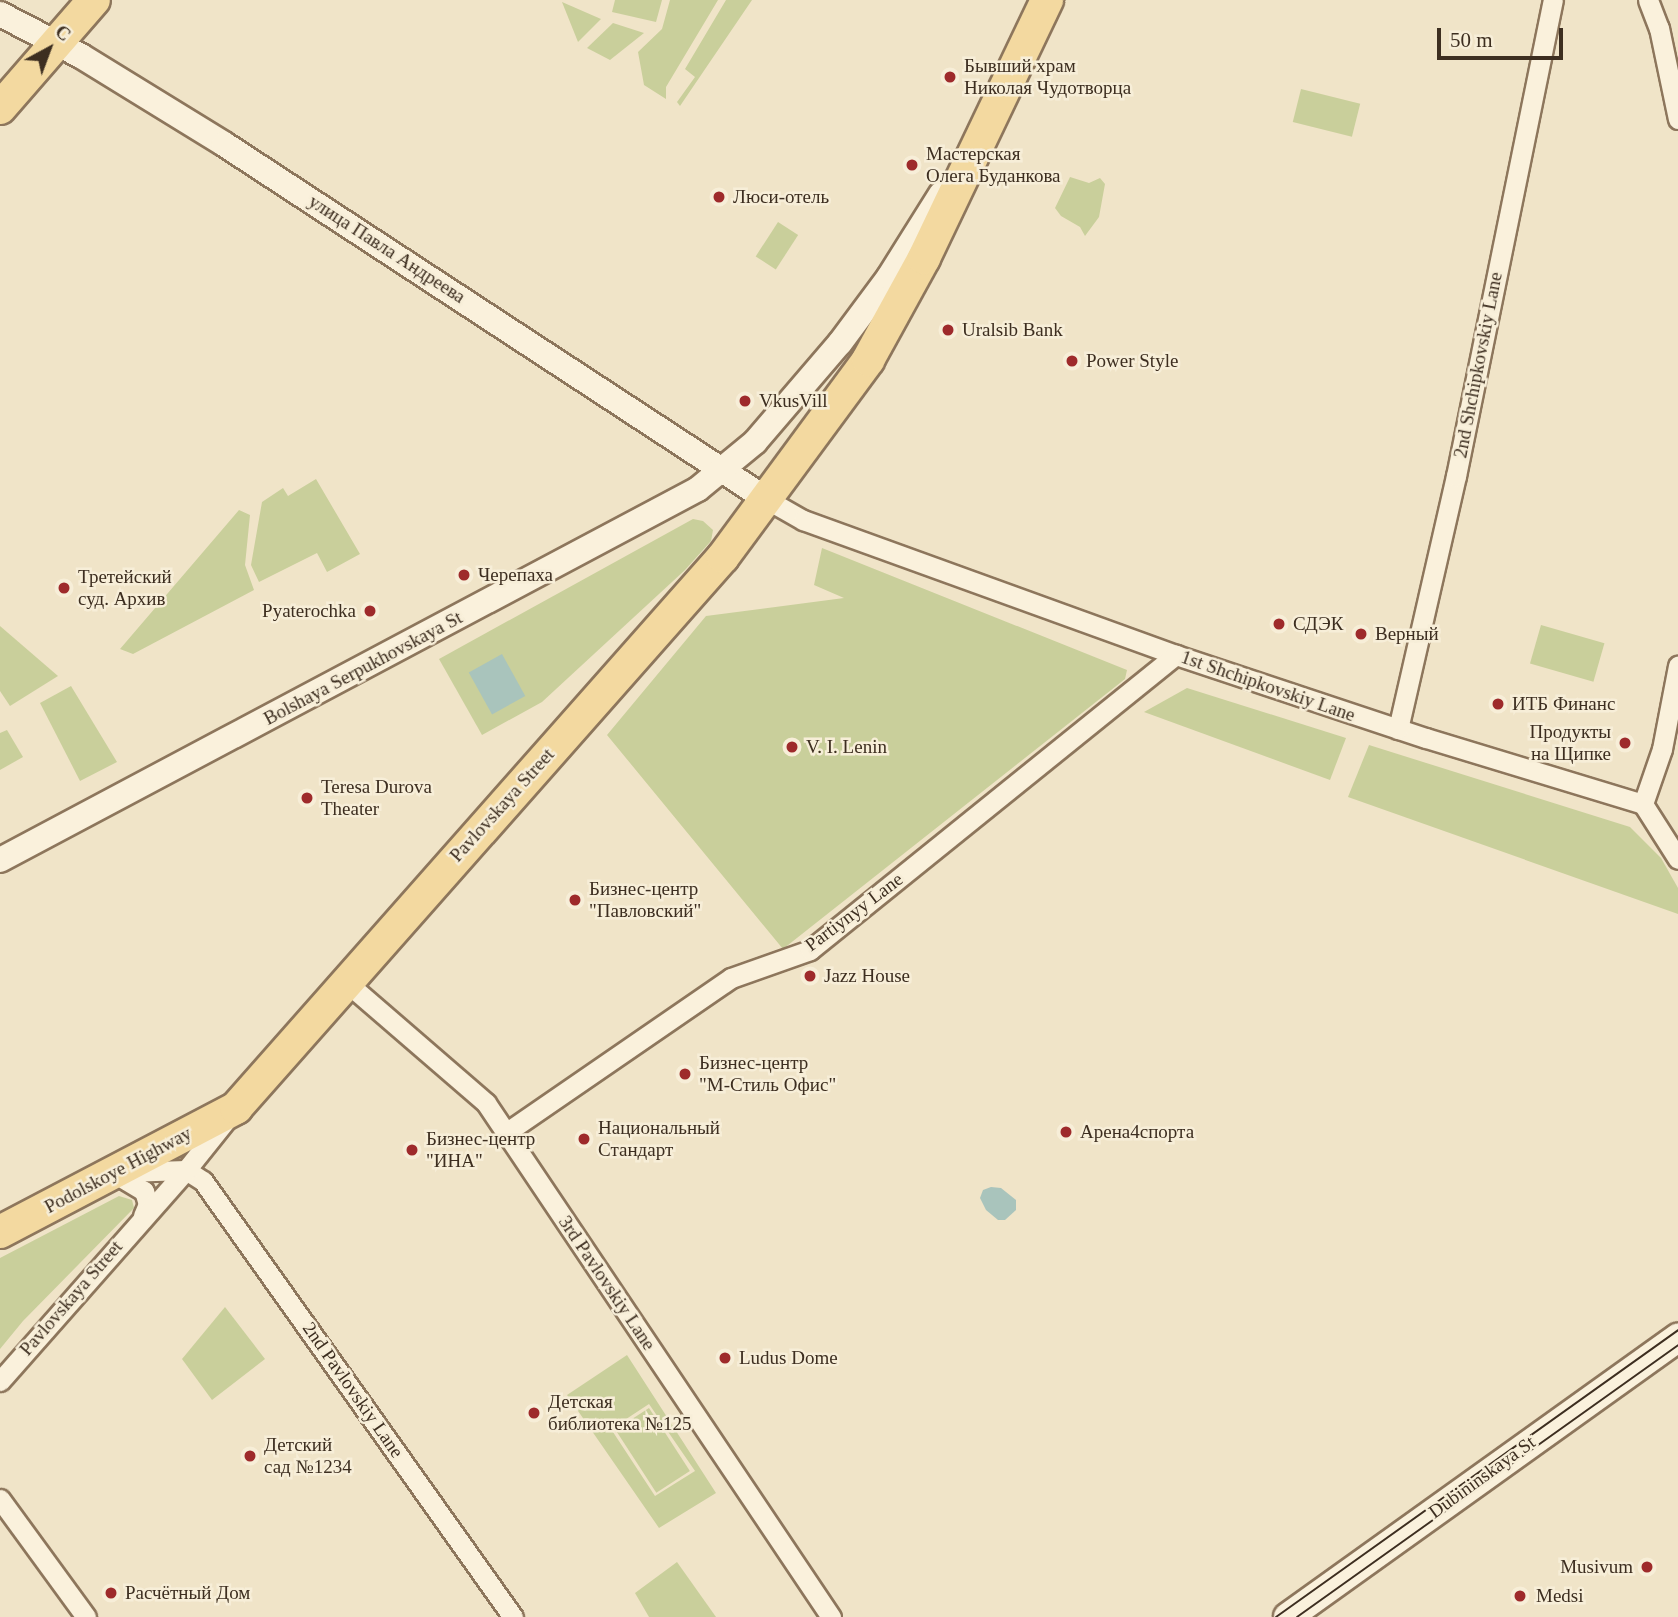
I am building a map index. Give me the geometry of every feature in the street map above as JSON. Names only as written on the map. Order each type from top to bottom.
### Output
[{"type":"main road","points":[[0,108],[94,0]]},
{"type":"main road","name":"Pavlovskaya Street","points":[[236,1108],[718,562],[868,360],[924,258],[1047,0]]},
{"type":"main road","name":"Podolskoye Highway","points":[[0,1231],[236,1108]]},
{"type":"main road","name":"Dubininskaya St","points":[[1288,1617],[1678,1338]]},
{"type":"street","name":"2nd Shchipkovskiy Lane","points":[[1398,729],[1456,476],[1553,0]]},
{"type":"street","points":[[1648,0],[1659,28],[1678,119]]},
{"type":"street","name":"улица Павла Андреева","points":[[0,15],[57,44],[234,150],[766,499]]},
{"type":"street","name":"Bolshaya Serpukhovskaya St","points":[[0,860],[668,506],[723,470],[755,442],[798,394],[881,288],[1008,83]]},
{"type":"street","name":"1st Shchipkovskiy Lane","points":[[766,499],[810,523],[1176,655],[1398,729],[1643,804]]},
{"type":"street","name":"Partiynyy Lane","points":[[507,1132],[730,978],[810,950],[1176,655]]},
{"type":"street","points":[[1678,666],[1662,749],[1643,804],[1678,859]]},
{"type":"street","name":"3rd Pavlovskiy Lane","points":[[346,982],[486,1103],[831,1617]]},
{"type":"street","name":"Pavlovskaya Street","points":[[0,1381],[186,1170],[236,1108]]},
{"type":"street","points":[[114,1173],[186,1170]]},
{"type":"street","name":"2nd Pavlovskiy Lane","points":[[186,1170],[203,1181],[513,1617]]},
{"type":"street","points":[[114,1173],[144,1191],[148,1204],[143,1216]]},
{"type":"street","points":[[0,1499],[86,1617]]},
{"type":"green space","points":[[615,0],[662,0],[656,22],[612,12]]},
{"type":"green space","points":[[670,0],[718,0],[666,87],[666,99],[644,85],[638,52],[662,29]]},
{"type":"green space","points":[[726,0],[752,0],[680,106],[677,102],[695,77],[685,69]]},
{"type":"green space","points":[[562,2],[601,19],[578,42]]},
{"type":"green space","points":[[613,23],[644,33],[610,60],[587,48]]},
{"type":"green space","points":[[1301,89],[1360,104],[1352,137],[1293,122]]},
{"type":"green space","points":[[1070,177],[1089,183],[1100,178],[1105,184],[1099,217],[1085,236],[1080,227],[1061,216],[1055,208]]},
{"type":"green space","points":[[778,222],[798,235],[776,269],[756,256]]},
{"type":"green space","points":[[316,479],[360,554],[327,572],[317,553],[259,582],[251,565],[262,502],[283,488],[288,496]]},
{"type":"green space","points":[[239,510],[250,515],[245,565],[254,590],[133,654],[120,649]]},
{"type":"green space","points":[[693,519],[703,521],[713,530],[711,541],[685,570],[542,702],[482,735],[439,659]]},
{"type":"green space","points":[[822,548],[1127,670],[1125,679],[783,949],[607,735],[706,616],[844,598],[814,585]]},
{"type":"green space","points":[[1541,625],[1604,643],[1593,682],[1530,663]]},
{"type":"green space","points":[[0,626],[58,676],[10,706],[0,691]]},
{"type":"green space","points":[[71,686],[117,762],[80,781],[40,703]]},
{"type":"green space","points":[[1187,688],[1346,738],[1330,780],[1144,712]]},
{"type":"green space","points":[[7,730],[23,757],[0,770],[0,733]]},
{"type":"green space","points":[[1369,745],[1630,827],[1661,858],[1678,888],[1678,914],[1348,797]]},
{"type":"green space","points":[[119,1196],[132,1200],[134,1208],[23,1321],[0,1349],[0,1258]]},
{"type":"green space","points":[[225,1307],[265,1359],[212,1400],[182,1359]]},
{"type":"green space","points":[[627,1355],[716,1493],[659,1528],[567,1395]],"holes":[[[649,1404],[695,1471],[655,1496],[611,1429]]]},
{"type":"green space","points":[[649,1408],[690,1471],[656,1493],[615,1430]]},
{"type":"green space","points":[[677,1562],[716,1617],[649,1617],[635,1593]]},
{"type":"water","points":[[502,654],[525,696],[492,714],[469,672]]},
{"type":"water","points":[[1001,1188],[1016,1200],[1016,1210],[1005,1220],[998,1220],[986,1210],[980,1198],[983,1190]]},
{"type":"tram line","points":[[1276,1617],[1678,1330]]},
{"type":"tram line","points":[[1297,1617],[1678,1345]]},
{"type":"place","name":"Бывший храм Николая Чудотворца","points":[[950,77]]},
{"type":"place","name":"Мастерская Олега Буданкова","points":[[912,165]]},
{"type":"place","name":"Люси-отель","points":[[719,197]]},
{"type":"place","name":"Uralsib Bank","points":[[948,330]]},
{"type":"place","name":"Power Style","points":[[1072,361]]},
{"type":"place","name":"VkusVill","points":[[745,401]]},
{"type":"place","name":"Черепаха","points":[[464,575]]},
{"type":"place","name":"Третейский суд. Архив","points":[[64,588]]},
{"type":"place","name":"Pyaterochka","points":[[370,611]]},
{"type":"place","name":"СДЭК","points":[[1279,624]]},
{"type":"place","name":"Верный","points":[[1361,634]]},
{"type":"place","name":"ИТБ Финанс","points":[[1498,704]]},
{"type":"place","name":"Продукты на Щипке","points":[[1625,743]]},
{"type":"place","name":"V. I. Lenin","points":[[792,747]]},
{"type":"place","name":"Teresa Durova Theater","points":[[307,798]]},
{"type":"place","name":"Бизнес-центр \"Павловский\"","points":[[575,900]]},
{"type":"place","name":"Jazz House","points":[[810,976]]},
{"type":"place","name":"Бизнес-центр \"М-Стиль Офис\"","points":[[685,1074]]},
{"type":"place","name":"Арена4спорта","points":[[1066,1132]]},
{"type":"place","name":"Национальный Стандарт","points":[[584,1139]]},
{"type":"place","name":"Бизнес-центр \"ИНА\"","points":[[412,1150]]},
{"type":"place","name":"Ludus Dome","points":[[725,1358]]},
{"type":"place","name":"Детская библиотека №125","points":[[534,1413]]},
{"type":"place","name":"Детский сад №1234","points":[[250,1456]]},
{"type":"place","name":"Musivum","points":[[1647,1567]]},
{"type":"place","name":"Расчётный Дом","points":[[111,1593]]},
{"type":"place","name":"Medsi","points":[[1520,1596]]}]
